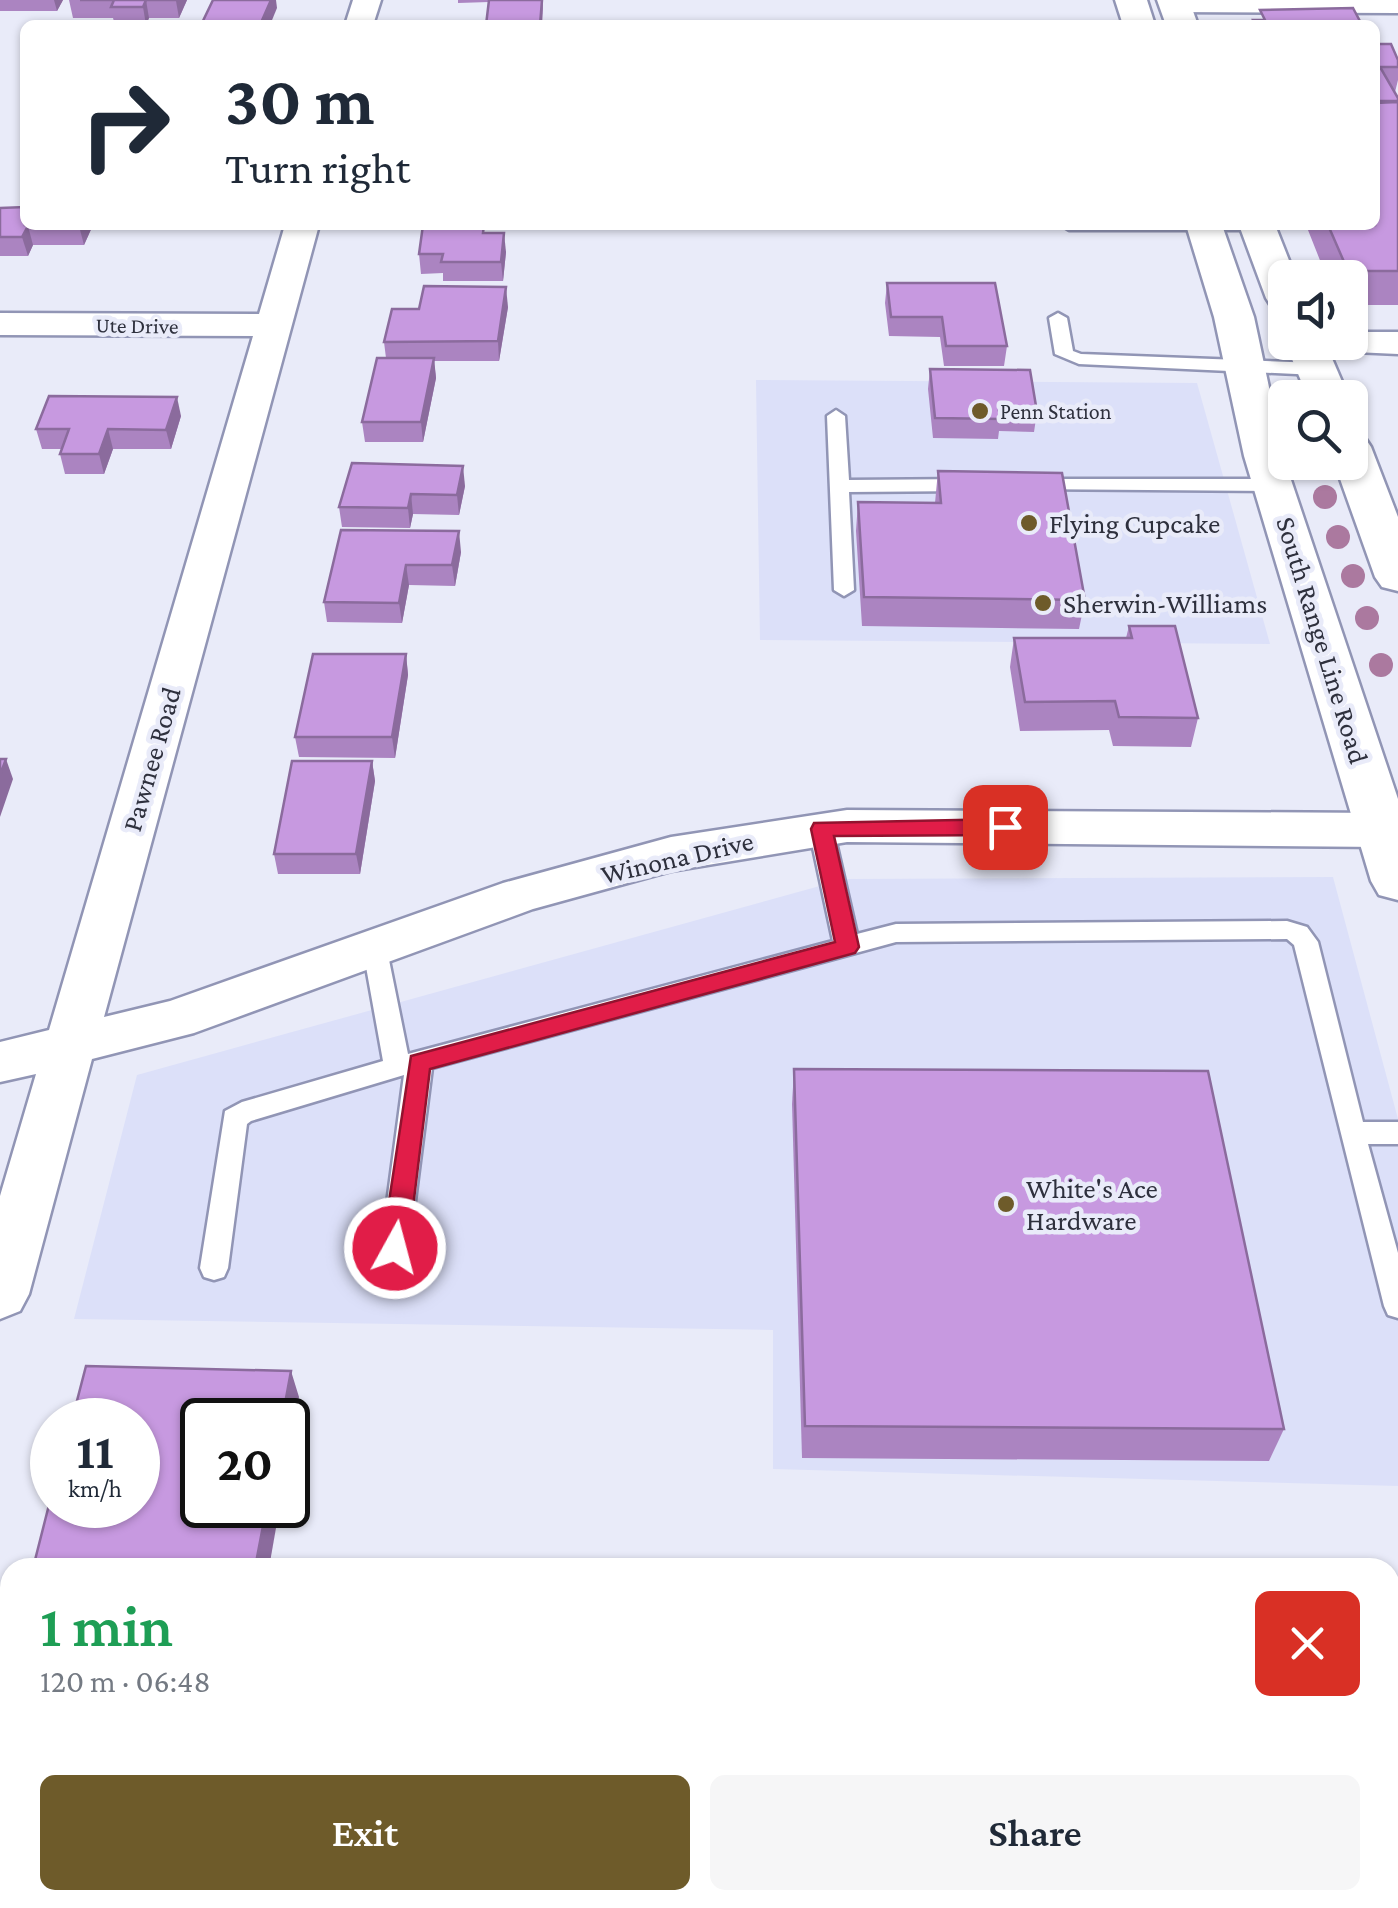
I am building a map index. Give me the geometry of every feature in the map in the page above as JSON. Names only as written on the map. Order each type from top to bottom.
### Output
[{"type":"main road","name":"South Range Line Road","points":[[1205,230],[1275,484],[1398,881]]},
{"type":"main road","points":[[1259,230],[1270,260]]},
{"type":"main road","points":[[1362,480],[1398,577]]},
{"type":"street","points":[[1177,9],[1398,4]]},
{"type":"street","name":"Pawnee Road","points":[[0,1294],[301,230]]},
{"type":"street","name":"Ute Drive","points":[[0,324],[273,325]]},
{"type":"street","points":[[1319,363],[1398,343]]},
{"type":"street","name":"Winona Drive","points":[[0,1062],[176,1019],[520,895],[671,854],[821,829],[1382,830]]},
{"type":"lane","points":[[1058,318],[1064,354],[1080,359],[1246,369],[1319,363]]},
{"type":"lane","points":[[836,416],[844,590]]},
{"type":"lane","points":[[839,486],[1275,484]]},
{"type":"lane","points":[[821,829],[847,947]]},
{"type":"lane","points":[[214,1268],[234,1119],[242,1113],[896,933],[1298,933],[1306,942],[1352,1132],[1387,1232],[1398,1306]]},
{"type":"lane","points":[[374,950],[408,1065],[395,1248]]},
{"type":"lane","points":[[1352,1132],[1398,1133]]},
{"type":"shaded area","points":[[756,380],[1197,383],[1270,644],[760,640]]},
{"type":"shaded area","points":[[1333,877],[1398,1119],[1398,1486],[773,1469],[773,1330],[74,1319],[137,1075],[845,879]]},
{"type":"building","points":[[114,0],[146,0],[143,7],[111,7]]},
{"type":"building","points":[[213,0],[271,0],[262,20],[203,20]]},
{"type":"building","points":[[489,0],[542,0],[540,20],[487,20]]},
{"type":"building","points":[[1353,8],[1359,20],[1265,20],[1260,10]]},
{"type":"building","points":[[1380,44],[1391,44],[1398,67],[1380,67]]},
{"type":"building","points":[[1380,67],[1398,98],[1380,101]]},
{"type":"building","points":[[1398,102],[1398,271],[1368,271],[1368,260],[1343,260],[1330,230],[1380,230],[1380,103]]},
{"type":"building","points":[[20,207],[20,230],[26,230],[22,237],[0,237],[0,208]]},
{"type":"building","points":[[422,230],[504,233],[501,262],[441,262],[443,254],[419,254]]},
{"type":"building","points":[[887,283],[995,283],[1007,346],[946,346],[942,317],[891,317]]},
{"type":"building","points":[[424,286],[506,287],[498,341],[384,342],[392,309],[419,309]]},
{"type":"building","points":[[377,358],[434,358],[421,422],[362,422]]},
{"type":"building","points":[[930,369],[1030,370],[1037,412],[999,411],[1001,419],[935,418]]},
{"type":"building","points":[[49,396],[177,397],[166,430],[108,429],[99,454],[60,454],[69,429],[36,429]]},
{"type":"building","points":[[352,463],[463,466],[457,495],[411,494],[408,508],[339,507]]},
{"type":"building","points":[[938,471],[1062,473],[1085,600],[864,597],[858,502],[941,503]]},
{"type":"building","points":[[341,530],[459,531],[452,565],[406,565],[399,603],[324,602]]},
{"type":"building","points":[[1129,626],[1175,626],[1198,718],[1119,717],[1115,701],[1025,702],[1014,638],[1132,638]]},
{"type":"building","points":[[313,654],[406,654],[392,737],[295,737]]},
{"type":"building","points":[[292,761],[372,761],[356,854],[274,854]]},
{"type":"building","name":"White's Ace Hardware","points":[[794,1069],[1208,1071],[1284,1429],[805,1426]]},
{"type":"building","points":[[86,1366],[291,1371],[286,1398],[180,1398],[180,1528],[263,1528],[257,1558],[36,1558],[43,1528],[160,1528],[160,1398],[78,1398]]},
{"type":"place","name":"Penn Station","points":[[980,411]]},
{"type":"place","name":"Flying Cupcake","points":[[1029,523]]},
{"type":"place","name":"Sherwin-Williams","points":[[1043,603]]},
{"type":"place","name":"White's Ace Hardware","points":[[1006,1204]]},
{"type":"route","points":[[395,1248],[419,1062],[847,947],[821,829],[1005,827]]}]
